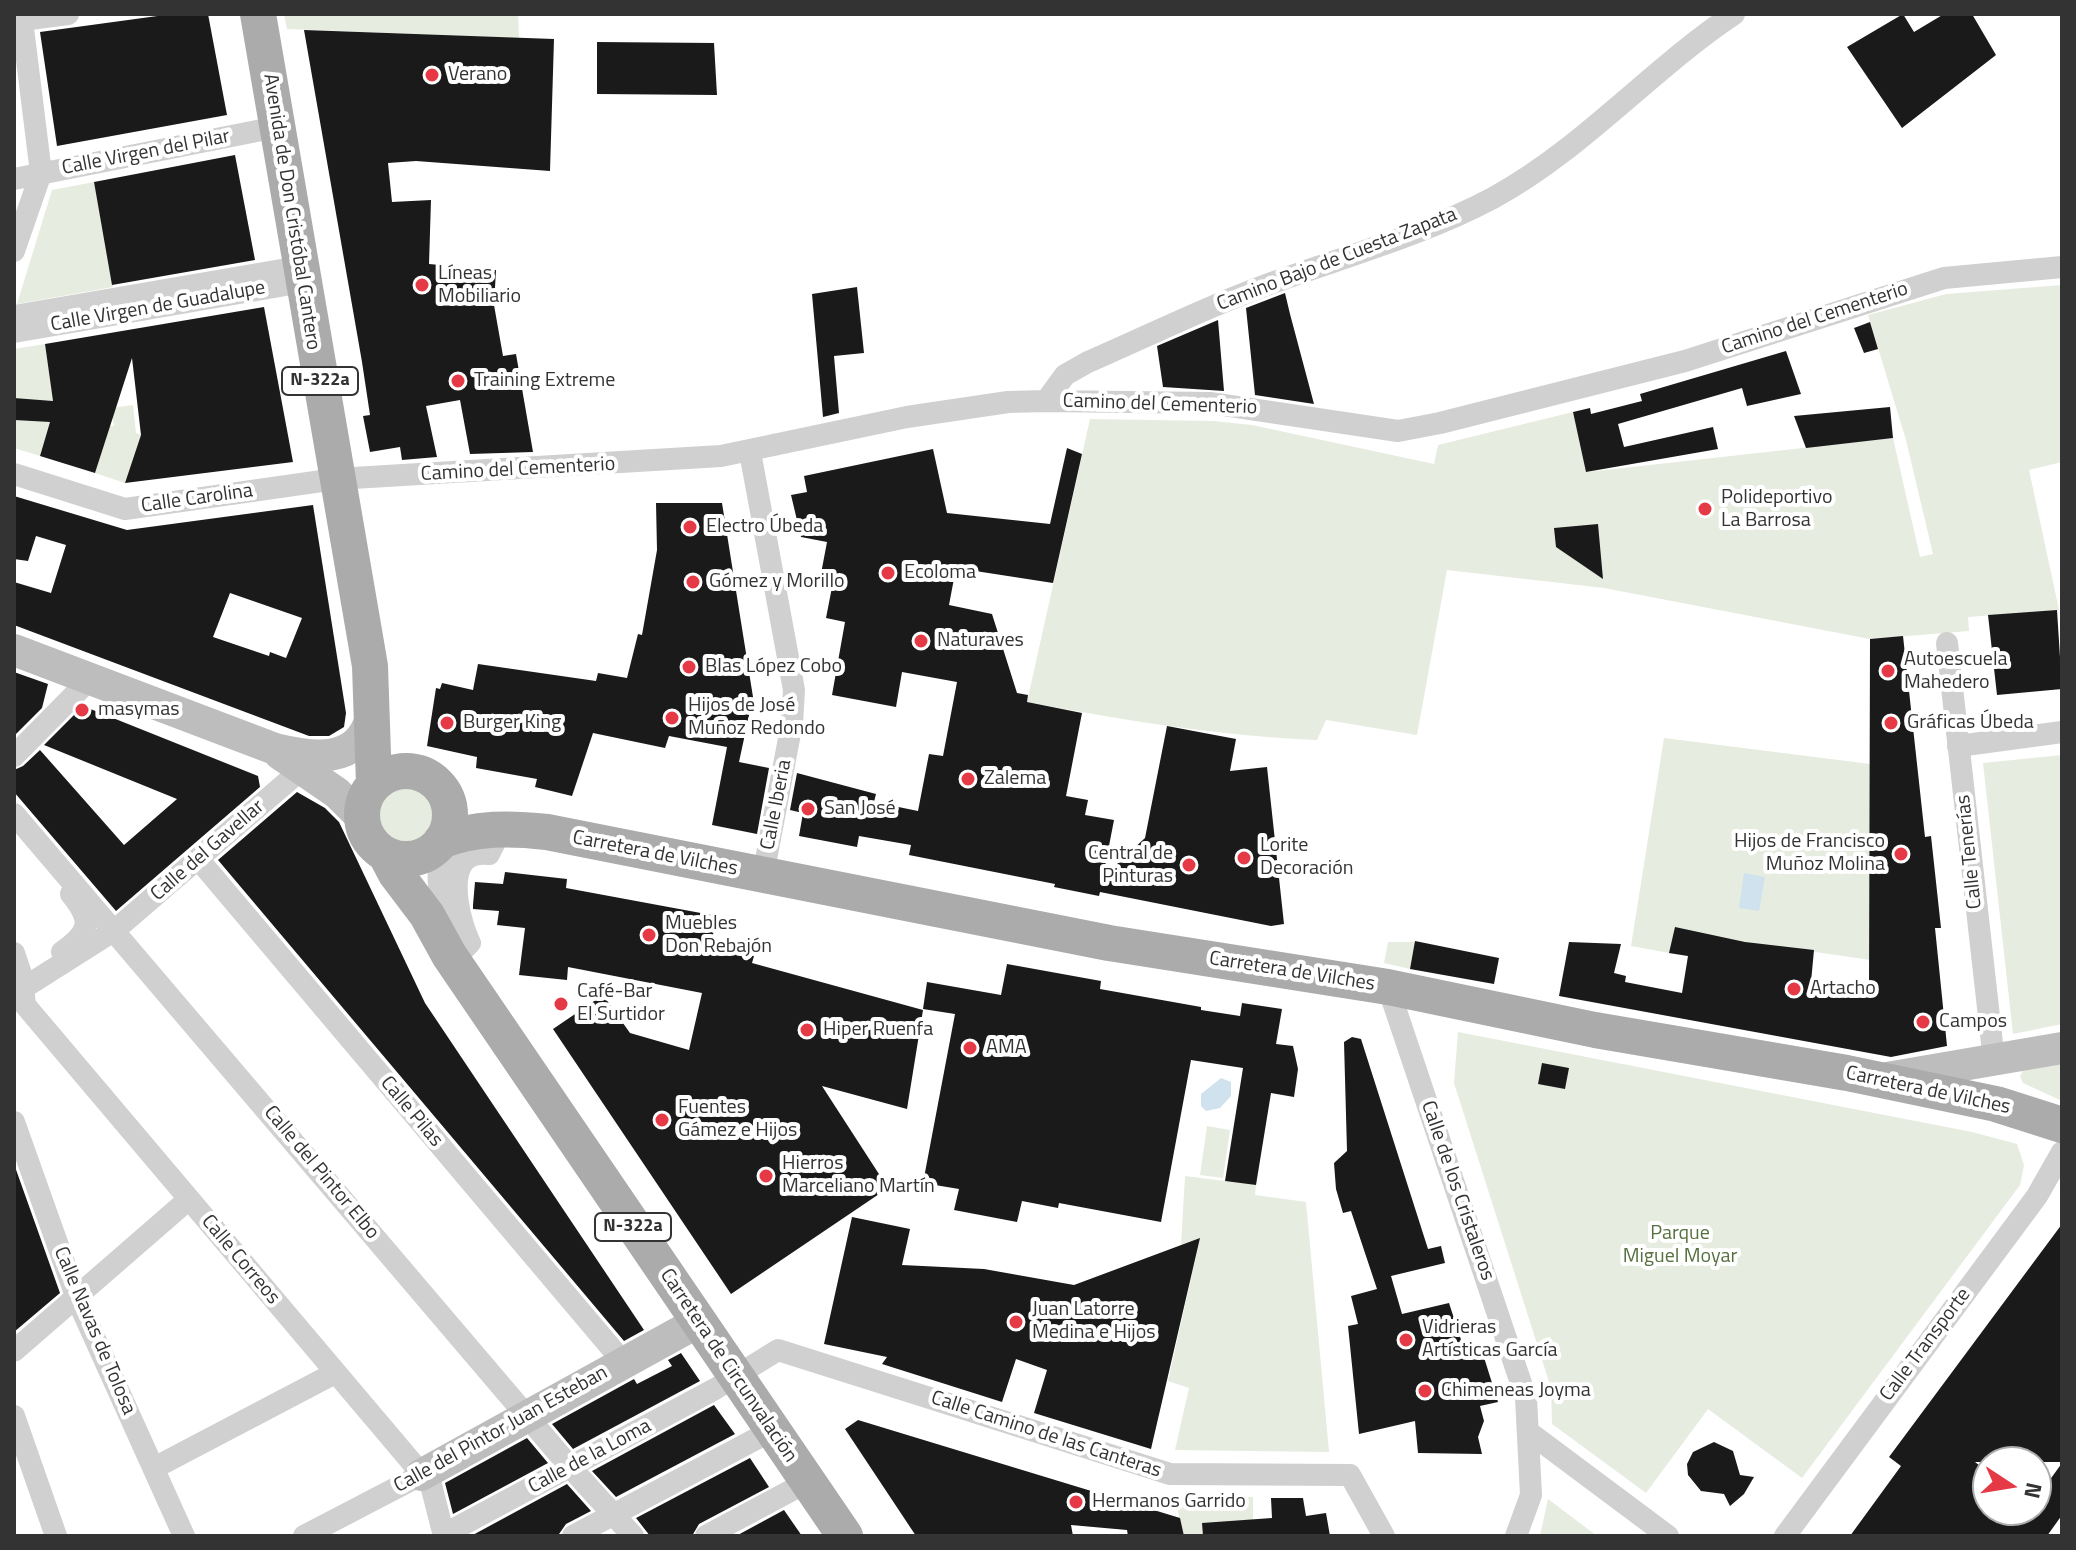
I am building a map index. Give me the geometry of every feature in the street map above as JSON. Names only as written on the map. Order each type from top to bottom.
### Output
[{"type":"main road","name":"Avenida de Don Cristóbal Cantero","points":[[258,14],[372,706],[383,715],[392,752],[377,790]]},
{"type":"main road","points":[[377,790],[421,772],[435,780],[448,801],[450,821],[437,846],[427,915]]},
{"type":"main road","name":"N-322a","points":[[377,790],[368,838],[386,855]]},
{"type":"main road","name":"Carretera de Vilches","points":[[448,801],[519,829],[1109,943],[1388,987],[1595,1030],[1880,1080],[1996,1104],[2062,1125]]},
{"type":"main road","name":"Carretera de Vilches","points":[[437,846],[462,833],[519,829]]},
{"type":"main road","points":[[386,855],[414,859],[437,846]]},
{"type":"main road","name":"Carretera de Circunvalación","points":[[386,855],[396,874],[427,915],[449,955],[807,1482],[839,1534]]},
{"type":"street","points":[[14,251],[41,173],[22,20],[68,14]]},
{"type":"street","name":"Camino Bajo de Cuesta Zapata","points":[[1046,401],[1065,375],[1088,362],[1283,279],[1362,254],[1492,198],[1567,149],[1700,37],[1734,14]]},
{"type":"street","name":"Calle Virgen del Pilar","points":[[14,179],[277,127]]},
{"type":"street","name":"Camino del Cementerio","points":[[336,479],[608,465],[750,452],[907,417],[1008,402],[1224,404],[1398,431],[1685,361],[1944,278],[2062,267]]},
{"type":"street","name":"Calle Virgen de Guadalupe","points":[[14,316],[302,274]]},
{"type":"street","name":"Calle Virgen de Guadalupe","points":[[14,332],[302,274]]},
{"type":"street","name":"Calle Iberia","points":[[750,452],[794,690],[792,723],[763,875]]},
{"type":"street","name":"Calle Carolina","points":[[14,474],[125,509],[336,479]]},
{"type":"street","name":"Calle Tenerías","points":[[1947,643],[1994,1061]]},
{"type":"street","points":[[14,650],[275,749],[306,764],[337,793],[377,790]]},
{"type":"street","points":[[14,756],[90,679]]},
{"type":"street","points":[[306,764],[353,748],[367,732],[372,706]]},
{"type":"street","points":[[1958,746],[2062,732]]},
{"type":"street","name":"Calle del Gavellar","points":[[19,992],[115,930],[306,764]]},
{"type":"street","name":"Calle del Pintor Elbo","points":[[14,814],[526,1416],[633,1536]]},
{"type":"street","points":[[14,825],[83,909],[86,925],[81,939],[41,966],[23,960],[14,933]]},
{"type":"street","points":[[459,844],[494,844],[489,854],[476,852],[470,855],[462,865],[456,884],[461,927],[470,943],[463,950],[442,905],[441,865],[445,855],[459,844]]},
{"type":"street","name":"Calle Pilas","points":[[199,860],[624,1363]]},
{"type":"street","name":"Calle Correos","points":[[14,953],[19,992],[25,1005],[431,1485],[443,1535]]},
{"type":"street","name":"Calle de los Cristaleros","points":[[1388,987],[1526,1398],[1531,1495],[1516,1536]]},
{"type":"street","points":[[1880,1080],[2062,1048]]},
{"type":"street","name":"Calle Navas de Tolosa","points":[[14,1122],[77,1299],[184,1536]]},
{"type":"street","name":"Calle Transporte","points":[[1785,1536],[2037,1196],[2062,1152]]},
{"type":"street","points":[[14,1351],[189,1199]]},
{"type":"street","name":"Calle del Pintor Juan Esteban","points":[[304,1536],[698,1322]]},
{"type":"street","name":"Calle Camino de las Canteras","points":[[735,1378],[778,1350],[1170,1474],[1350,1475],[1384,1536]]},
{"type":"street","points":[[154,1468],[335,1373]]},
{"type":"street","name":"Calle de la Loma","points":[[443,1535],[735,1378]]},
{"type":"street","points":[[14,1416],[56,1536]]},
{"type":"street","points":[[573,1536],[771,1431]]},
{"type":"street","points":[[1530,1433],[1668,1536]]},
{"type":"street","points":[[706,1536],[807,1482]]},
{"type":"green space","points":[[284,14],[518,14],[519,38],[287,29]]},
{"type":"green space","points":[[94,182],[113,287],[17,304],[52,190]]},
{"type":"green space","points":[[2062,285],[2062,462],[2029,470],[2059,610],[1968,617],[1969,631],[1870,639],[1604,588],[1447,570],[1417,735],[1326,720],[1317,740],[1244,735],[1135,721],[1027,702],[1090,419],[1213,421],[1252,425],[1434,464],[1438,445],[1573,412],[1587,472],[1893,438],[1920,557],[1933,554],[1906,440],[1868,315],[1946,294]]},
{"type":"green space","points":[[45,344],[53,401],[14,398],[14,349]]},
{"type":"green space","points":[[133,405],[136,433],[141,435],[125,483],[95,473],[110,426],[114,426],[111,408]]},
{"type":"green space","points":[[14,420],[50,422],[40,456],[14,448]]},
{"type":"green space","points":[[1664,738],[1870,764],[1870,960],[1782,947],[1741,966],[1631,946]]},
{"type":"green space","points":[[2062,755],[2062,1024],[2013,1034],[1983,763]]},
{"type":"green space","points":[[398,781],[410,781],[427,790],[434,801],[434,825],[427,836],[410,845],[398,845],[386,840],[377,831],[372,819],[372,807],[377,795],[386,786]]},
{"type":"green space","points":[[1388,942],[1415,942],[1410,969],[1384,963]]},
{"type":"green space","name":"Parque Miguel Moyar","points":[[1458,1032],[1972,1132],[2017,1144],[2024,1165],[2020,1185],[1802,1478],[1708,1409],[1646,1493],[1552,1424],[1551,1388],[1454,1083]]},
{"type":"green space","points":[[2062,1061],[2062,1101],[2023,1083],[2020,1076],[2024,1069]]},
{"type":"green space","points":[[1207,1126],[1230,1130],[1223,1178],[1200,1175]]},
{"type":"green space","points":[[1185,1176],[1256,1185],[1255,1195],[1306,1202],[1329,1452],[1175,1450],[1189,1388],[1168,1381],[1200,1239],[1181,1245]]},
{"type":"green space","points":[[1174,1496],[1253,1497],[1253,1520],[1223,1536],[1184,1536]]},
{"type":"green space","points":[[1548,1499],[1597,1536],[1540,1536]]},
{"type":"water","points":[[1744,873],[1765,877],[1759,911],[1739,908]]},
{"type":"water","points":[[1221,1078],[1231,1082],[1231,1096],[1220,1108],[1206,1111],[1201,1106],[1201,1094]]},
{"type":"building","points":[[172,14],[208,14],[227,115],[57,146],[40,32]]},
{"type":"building","points":[[1903,14],[1914,32],[1944,14],[1972,14],[1996,55],[1902,128],[1847,47]]},
{"type":"building","points":[[304,30],[554,39],[550,171],[416,161],[388,163],[392,202],[431,200],[429,264],[496,270],[494,305],[503,356],[516,354],[533,452],[470,454],[460,400],[426,406],[437,457],[402,460],[400,447],[370,452],[363,416],[370,415],[362,362]]},
{"type":"building","points":[[597,42],[714,43],[717,95],[597,94]]},
{"type":"building","points":[[235,155],[255,260],[112,285],[94,182]]},
{"type":"building","points":[[857,287],[864,353],[834,356],[839,413],[823,417],[812,294]]},
{"type":"building","points":[[1285,293],[1314,404],[1255,395],[1246,308]]},
{"type":"building","points":[[264,307],[293,462],[125,483],[141,435],[132,358],[95,473],[40,456],[50,422],[14,420],[14,398],[53,401],[45,344]]},
{"type":"building","points":[[1218,320],[1224,391],[1163,387],[1157,346]]},
{"type":"building","points":[[1870,322],[1878,349],[1864,353],[1854,328]]},
{"type":"building","points":[[1786,351],[1801,394],[1747,406],[1742,388],[1618,424],[1624,447],[1713,427],[1718,449],[1586,472],[1573,412],[1590,408],[1591,414],[1642,401],[1640,394]]},
{"type":"building","points":[[1890,407],[1893,438],[1806,448],[1794,416]]},
{"type":"building","points":[[1067,448],[1082,454],[1053,583],[956,568],[949,605],[992,614],[1017,693],[1028,695],[1027,702],[1082,713],[1066,796],[1088,800],[1085,815],[1114,820],[1103,877],[1145,838],[1167,726],[1236,739],[1230,771],[1267,767],[1284,924],[1271,926],[1100,892],[1099,896],[1054,887],[1055,884],[909,855],[911,845],[859,836],[857,847],[799,836],[803,813],[790,810],[797,773],[876,794],[874,802],[918,811],[929,754],[943,756],[957,682],[902,672],[896,707],[832,695],[845,622],[826,618],[833,582],[820,579],[827,542],[801,537],[791,495],[807,492],[804,476],[933,449],[947,513],[1050,524]]},
{"type":"building","points":[[14,496],[127,530],[313,505],[346,713],[344,727],[329,736],[309,736],[14,625],[14,582],[51,593],[66,545],[36,536],[28,561],[14,559]],"holes":[[[230,593],[302,618],[286,658],[270,652],[269,656],[213,637]]]},
{"type":"building","points":[[656,503],[722,503],[753,697],[739,762],[769,768],[757,834],[712,825],[727,747],[669,736],[665,748],[593,733],[572,796],[535,787],[537,779],[476,768],[477,757],[427,746],[436,688],[440,689],[442,683],[473,690],[478,664],[596,681],[598,673],[627,678],[638,634],[642,635],[657,550]]},
{"type":"building","points":[[1598,524],[1603,579],[1556,547],[1554,528]]},
{"type":"building","points":[[2057,610],[2062,689],[1997,695],[1988,615]]},
{"type":"building","points":[[1903,636],[1925,837],[1931,836],[1941,928],[1935,928],[1947,1046],[1891,1057],[1559,996],[1569,942],[1621,944],[1614,973],[1626,976],[1625,982],[1682,993],[1688,956],[1669,953],[1675,927],[1745,942],[1814,950],[1811,982],[1869,990],[1870,639]]},
{"type":"building","points":[[14,672],[48,684],[42,708],[14,736]]},
{"type":"building","points":[[83,706],[258,776],[260,787],[116,911],[14,792],[14,770],[40,750],[124,845],[177,799],[44,745]]},
{"type":"building","points":[[297,792],[325,808],[339,822],[425,1003],[644,1330],[624,1341],[218,860]]},
{"type":"building","points":[[505,872],[567,879],[566,888],[717,916],[710,949],[754,956],[752,963],[923,1010],[907,1109],[822,1086],[888,1188],[731,1294],[553,1029],[603,995],[630,1033],[689,1050],[702,993],[568,967],[567,980],[519,975],[525,928],[497,925],[499,911],[473,909],[475,882],[503,884]]},
{"type":"building","points":[[1415,941],[1499,958],[1494,984],[1410,969]]},
{"type":"building","points":[[1007,964],[1101,981],[1100,989],[1201,1007],[1201,1010],[1240,1016],[1242,1003],[1282,1009],[1276,1044],[1293,1046],[1298,1069],[1294,1097],[1271,1093],[1256,1185],[1225,1181],[1243,1068],[1191,1060],[1161,1222],[1059,1203],[1058,1208],[1022,1201],[1017,1222],[954,1210],[959,1189],[923,1183],[955,1014],[923,1009],[927,982],[1001,995]]},
{"type":"building","points":[[1352,1037],[1361,1039],[1428,1249],[1441,1246],[1445,1263],[1391,1276],[1402,1314],[1449,1303],[1466,1355],[1482,1351],[1498,1402],[1480,1406],[1484,1421],[1478,1437],[1482,1454],[1418,1453],[1415,1421],[1359,1434],[1348,1326],[1358,1324],[1351,1296],[1377,1289],[1351,1211],[1343,1213],[1336,1189],[1334,1163],[1347,1151],[1344,1042]]},
{"type":"building","points":[[1542,1063],[1569,1068],[1565,1089],[1538,1084]]},
{"type":"building","points":[[14,1164],[60,1293],[14,1332]]},
{"type":"building","points":[[852,1217],[910,1229],[902,1265],[984,1269],[1074,1285],[1200,1238],[1151,1449],[1034,1413],[1047,1370],[1016,1359],[1002,1402],[882,1364],[887,1357],[824,1344]]},
{"type":"building","points":[[2062,1224],[2062,1462],[2052,1462],[2052,1446],[1972,1446],[1972,1526],[2052,1526],[2052,1477],[2062,1463],[2062,1515],[2047,1536],[1850,1536],[1901,1466],[1889,1457]]},
{"type":"building","points":[[681,1353],[700,1381],[573,1449],[552,1424],[634,1379],[637,1384],[672,1366],[668,1360]]},
{"type":"building","points":[[714,1405],[735,1434],[616,1497],[592,1471]]},
{"type":"building","points":[[858,1420],[1180,1518],[1184,1536],[1128,1536],[1127,1530],[1071,1525],[1073,1536],[916,1536],[845,1429]]},
{"type":"building","points":[[527,1438],[548,1463],[453,1514],[445,1483]]},
{"type":"building","points":[[1714,1442],[1733,1451],[1740,1475],[1754,1477],[1744,1494],[1730,1506],[1724,1494],[1701,1491],[1688,1475],[1687,1464],[1693,1452]]},
{"type":"building","points":[[750,1458],[769,1487],[699,1524],[692,1536],[650,1536],[636,1518]]},
{"type":"building","points":[[567,1484],[591,1511],[566,1524],[559,1534],[471,1536]]},
{"type":"building","points":[[1271,1498],[1303,1498],[1306,1516],[1326,1513],[1330,1536],[1203,1536],[1202,1523],[1272,1518]]},
{"type":"building","points":[[784,1510],[802,1536],[736,1536]]},
{"type":"place","name":"Verano","points":[[432,75]]},
{"type":"place","name":"Líneas Mobiliario","points":[[422,285]]},
{"type":"place","name":"Training Extreme","points":[[458,381]]},
{"type":"place","name":"Polideportivo La Barrosa","points":[[1705,509]]},
{"type":"place","name":"Electro Úbeda","points":[[690,527]]},
{"type":"place","name":"Ecoloma","points":[[888,573]]},
{"type":"place","name":"Gómez y Morillo","points":[[693,582]]},
{"type":"place","name":"Naturaves","points":[[921,641]]},
{"type":"place","name":"Blas López Cobo","points":[[689,667]]},
{"type":"place","name":"Autoescuela Mahedero","points":[[1888,671]]},
{"type":"place","name":"masymas","points":[[82,710]]},
{"type":"place","name":"Hijos de José Muñoz Redondo","points":[[672,718]]},
{"type":"place","name":"Burger King","points":[[447,723]]},
{"type":"place","name":"Gráficas Úbeda","points":[[1891,723]]},
{"type":"place","name":"Zalema","points":[[968,779]]},
{"type":"place","name":"San José","points":[[808,809]]},
{"type":"place","name":"Hijos de Francisco Muñoz Molina","points":[[1901,854]]},
{"type":"place","name":"Lorite Decoración","points":[[1244,858]]},
{"type":"place","name":"Central de Pinturas","points":[[1189,865]]},
{"type":"place","name":"Muebles Don Rebajón","points":[[649,935]]},
{"type":"place","name":"Artacho","points":[[1794,989]]},
{"type":"place","name":"Café-Bar El Surtidor","points":[[561,1004]]},
{"type":"place","name":"Campos","points":[[1923,1022]]},
{"type":"place","name":"Hiper Ruenfa","points":[[807,1030]]},
{"type":"place","name":"AMA","points":[[970,1048]]},
{"type":"place","name":"Fuentes Gámez e Hijos","points":[[662,1120]]},
{"type":"place","name":"Hierros Marceliano Martín","points":[[766,1176]]},
{"type":"place","name":"Juan Latorre Medina e Hijos","points":[[1016,1322]]},
{"type":"place","name":"Vidrieras Artísticas García","points":[[1406,1340]]},
{"type":"place","name":"Chimeneas Joyma","points":[[1425,1391]]},
{"type":"place","name":"Hermanos Garrido","points":[[1076,1502]]}]
